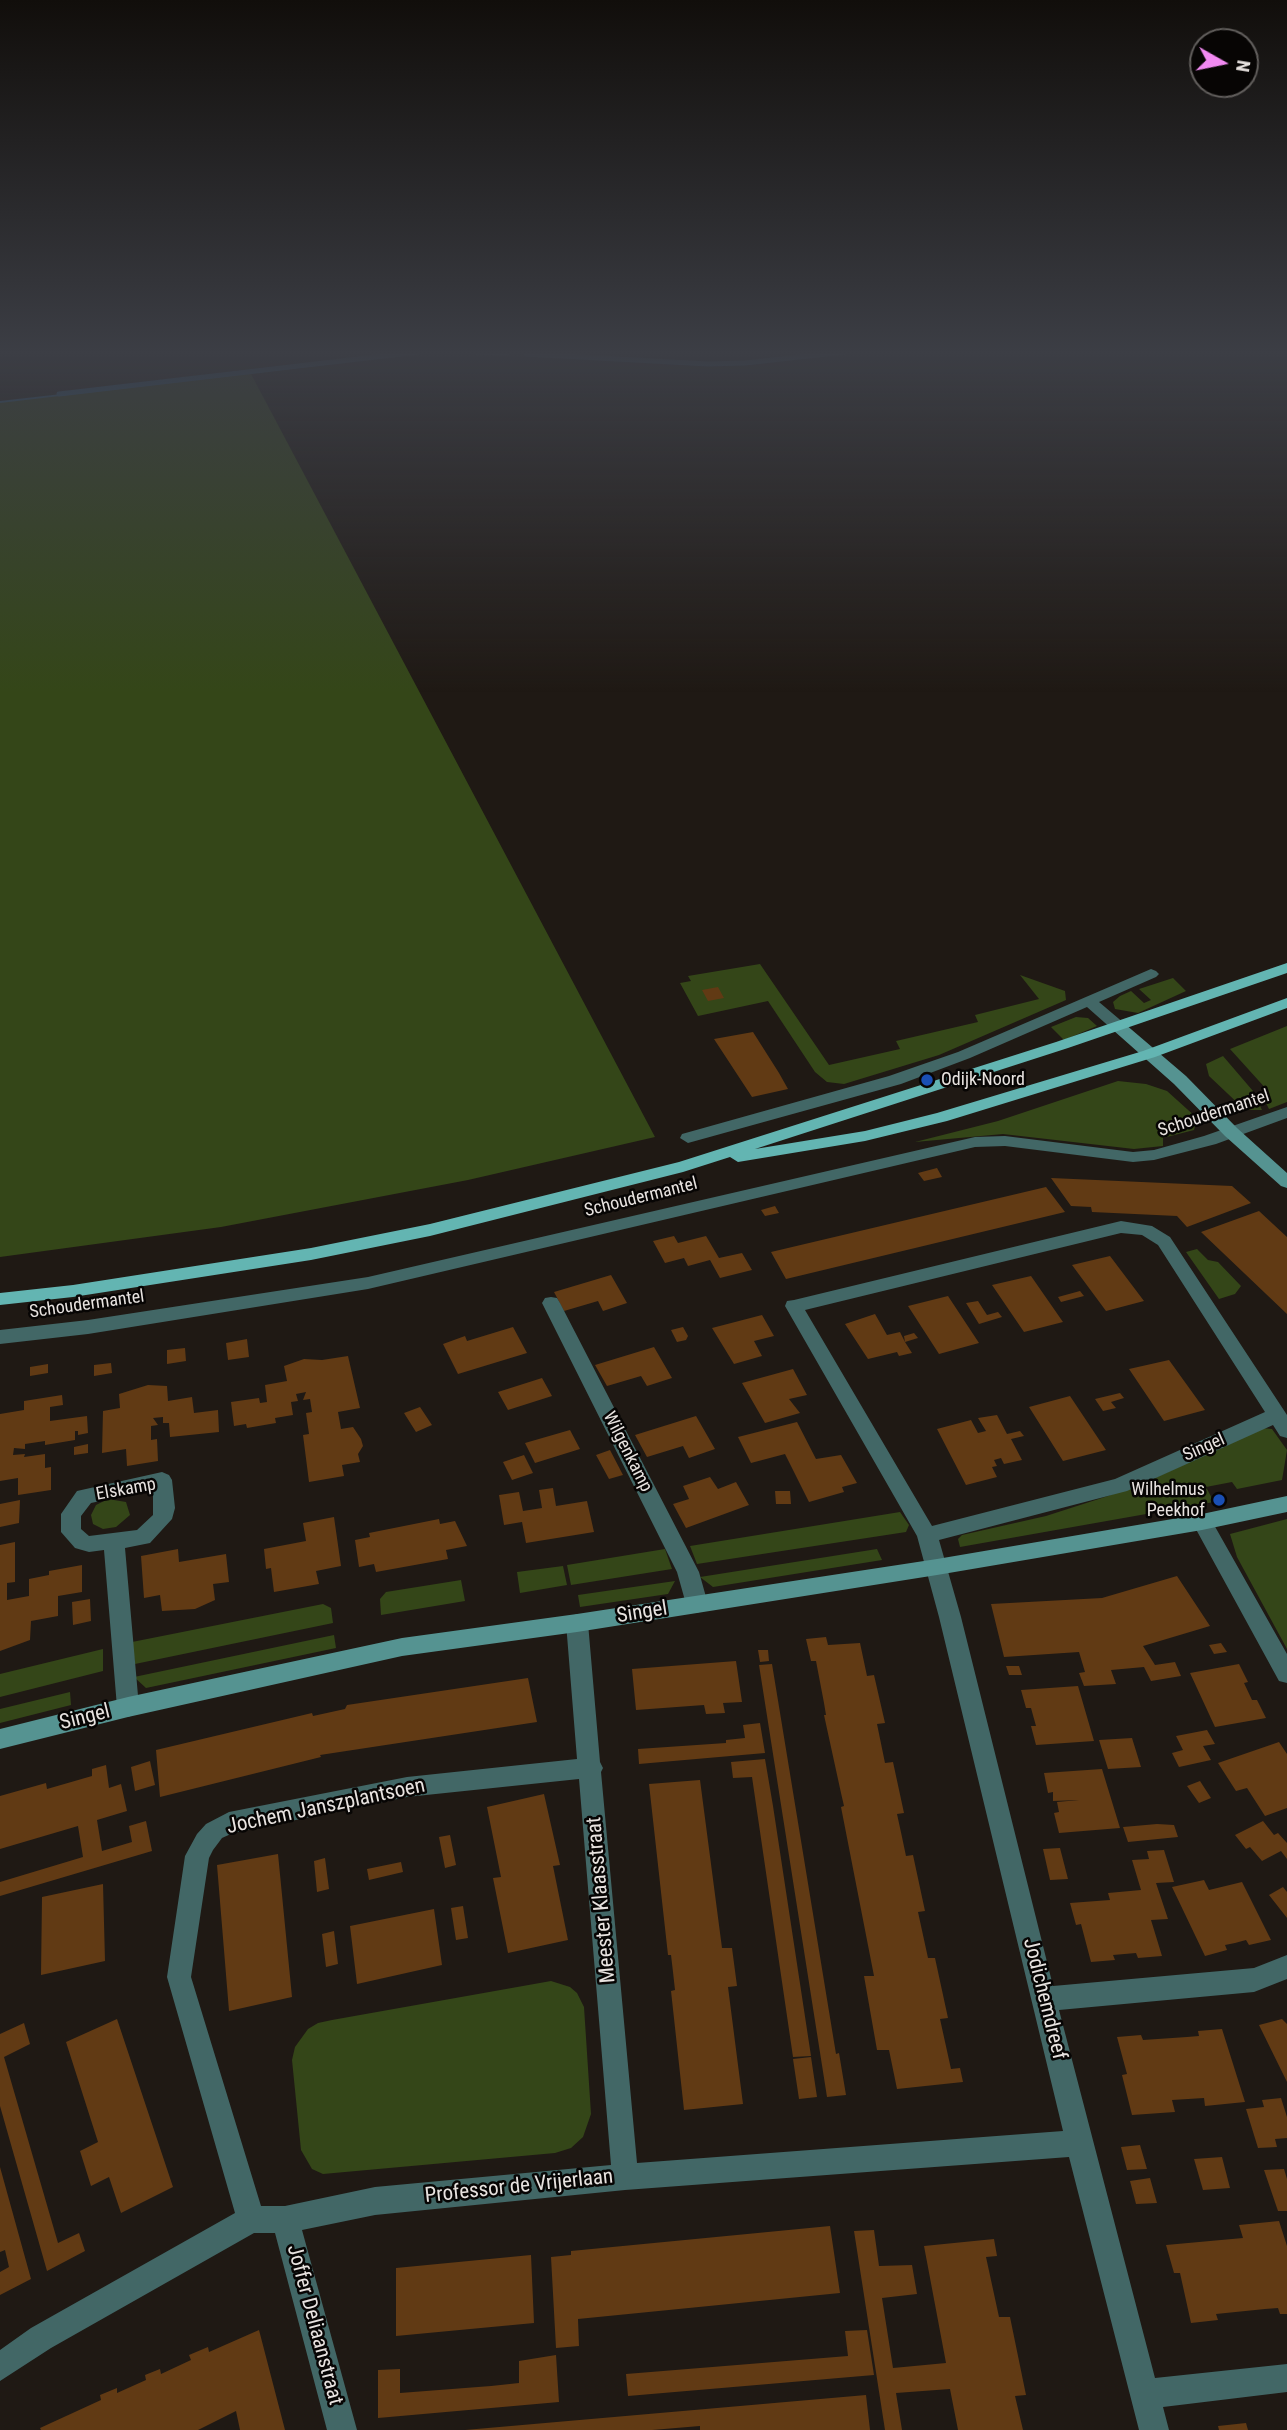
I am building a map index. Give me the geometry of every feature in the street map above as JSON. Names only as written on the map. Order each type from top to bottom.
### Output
[{"type":"main road","name":"Schoudermantel","points":[[0,1300],[311,1254],[430,1230],[683,1166],[1119,1027],[1287,968]]},
{"type":"main road","name":"Schoudermantel","points":[[683,1166],[864,1136],[916,1124],[1149,1054],[1287,1003]]},
{"type":"street","points":[[688,1138],[895,1080],[989,1046],[1151,974]]},
{"type":"street","points":[[1090,1002],[1180,1080],[1231,1132],[1287,1182]]},
{"type":"street","name":"Schoudermantel","points":[[0,1337],[88,1327],[368,1283],[975,1142],[1005,1141],[1133,1157],[1184,1148],[1287,1112]]},
{"type":"street","points":[[937,1567],[927,1535],[794,1306],[1121,1227],[1146,1230],[1164,1241],[1282,1423]]},
{"type":"street","name":"Wilgenkamp","points":[[551,1303],[688,1572],[697,1604]]},
{"type":"street","name":"Singel","points":[[927,1535],[1120,1486],[1282,1423]]},
{"type":"street","name":"Elskamp","points":[[162,1480],[165,1508],[155,1527],[143,1537],[114,1542],[89,1544],[75,1538],[71,1532],[71,1514],[76,1506],[84,1497],[162,1480]]},
{"type":"street","name":"Singel","points":[[0,1739],[128,1707],[402,1647],[577,1623],[937,1567],[1287,1504]]},
{"type":"street","points":[[1202,1521],[1287,1674]]},
{"type":"street","points":[[114,1542],[128,1707]]},
{"type":"street","name":"Jodichemdreef","points":[[937,1567],[1079,2143],[1154,2430]]},
{"type":"street","name":"Meester Klaasstraat","points":[[577,1623],[592,1768],[625,2177]]},
{"type":"street","name":"Jochem Janszplantsoen","points":[[251,2219],[179,1977],[197,1856],[205,1842],[214,1831],[229,1823],[407,1787],[592,1768]]},
{"type":"street","points":[[1044,1999],[1254,1980],[1287,1967]]},
{"type":"street","name":"Professor de Vrijerlaan","points":[[251,2219],[285,2220],[375,2201],[625,2177],[1079,2143]]},
{"type":"street","points":[[0,2367],[41,2338],[251,2219]]},
{"type":"street","name":"Joffer Deliaanstraat","points":[[285,2220],[342,2430]]},
{"type":"street","points":[[1146,2394],[1287,2378]]},
{"type":"green space","points":[[0,465],[299,465],[655,1137],[468,1180],[221,1227],[0,1257]]},
{"type":"green space","points":[[760,964],[829,1065],[900,1049],[896,1041],[978,1022],[975,1015],[1039,999],[1020,975],[1065,991],[1066,1000],[939,1055],[844,1084],[827,1082],[815,1072],[768,1001],[698,1016],[680,983],[691,981],[688,976]]},
{"type":"green space","points":[[1173,978],[1186,991],[1138,1013],[1115,1009],[1113,1002],[1120,996],[1131,991],[1144,1003],[1151,1000],[1139,989]]},
{"type":"green space","points":[[1076,1017],[1088,1018],[1097,1026],[1064,1040],[1051,1027]]},
{"type":"green space","points":[[1287,1026],[1287,1102],[1269,1109],[1262,1095],[1268,1091],[1230,1049]]},
{"type":"green space","points":[[1223,1056],[1253,1091],[1262,1110],[1245,1110],[1209,1076],[1206,1064]]},
{"type":"green space","points":[[1118,1081],[1146,1084],[1167,1091],[1197,1118],[1194,1130],[1163,1138],[1163,1146],[1134,1149],[1003,1134],[915,1142],[998,1121]]},
{"type":"green space","points":[[1197,1249],[1208,1260],[1218,1262],[1241,1286],[1235,1294],[1219,1299],[1186,1252]]},
{"type":"green space","points":[[1262,1428],[1272,1429],[1287,1450],[1282,1480],[1237,1489],[1232,1482],[1206,1487],[1214,1502],[960,1547],[958,1539],[962,1535],[1046,1516],[1108,1496],[1157,1477]]},
{"type":"green space","points":[[108,1499],[126,1502],[130,1515],[116,1527],[103,1529],[93,1524],[91,1515],[96,1505]]},
{"type":"green space","points":[[900,1512],[909,1525],[906,1532],[697,1564],[690,1546]]},
{"type":"green space","points":[[1287,1519],[1287,1649],[1237,1557],[1230,1534]]},
{"type":"green space","points":[[665,1549],[672,1569],[571,1585],[567,1565]]},
{"type":"green space","points":[[877,1549],[882,1560],[713,1587],[700,1577]]},
{"type":"green space","points":[[563,1566],[567,1585],[520,1593],[517,1572]]},
{"type":"green space","points":[[461,1580],[465,1601],[381,1615],[380,1599],[386,1592]]},
{"type":"green space","points":[[675,1581],[668,1594],[580,1607],[578,1595]]},
{"type":"green space","points":[[323,1604],[331,1608],[333,1623],[135,1664],[132,1642]]},
{"type":"green space","points":[[334,1635],[336,1648],[146,1688],[134,1677]]},
{"type":"green space","points":[[103,1649],[103,1671],[0,1697],[0,1674]]},
{"type":"green space","points":[[70,1692],[71,1705],[0,1723],[0,1709]]},
{"type":"green space","points":[[551,1981],[570,1987],[577,1993],[584,2007],[591,2114],[583,2137],[571,2148],[555,2153],[323,2174],[312,2169],[301,2150],[292,2060],[295,2047],[308,2029],[318,2023],[332,2020]]},
{"type":"building","points":[[718,987],[724,998],[708,1001],[702,990]]},
{"type":"building","points":[[753,1032],[788,1089],[752,1097],[714,1039]]},
{"type":"building","points":[[937,1168],[942,1177],[924,1181],[918,1173]]},
{"type":"building","points":[[1051,1178],[1232,1186],[1251,1203],[1187,1227],[1177,1216],[1092,1212],[1091,1207],[1071,1206]]},
{"type":"building","points":[[1046,1187],[1065,1212],[786,1279],[771,1252]]},
{"type":"building","points":[[775,1206],[779,1213],[765,1216],[761,1210]]},
{"type":"building","points":[[1259,1211],[1287,1237],[1287,1314],[1201,1232]]},
{"type":"building","points":[[674,1236],[678,1243],[706,1236],[719,1258],[742,1253],[752,1270],[720,1278],[710,1260],[688,1266],[684,1258],[665,1263],[653,1241]]},
{"type":"building","points":[[1110,1256],[1144,1301],[1106,1311],[1072,1265]]},
{"type":"building","points":[[611,1275],[627,1303],[603,1311],[598,1301],[564,1311],[554,1292]]},
{"type":"building","points":[[1031,1276],[1063,1322],[1024,1332],[992,1285]]},
{"type":"building","points":[[1080,1291],[1084,1296],[1061,1302],[1058,1297]]},
{"type":"building","points":[[948,1296],[979,1343],[939,1354],[908,1306]]},
{"type":"building","points":[[978,1301],[987,1315],[998,1312],[1002,1317],[979,1324],[966,1303]]},
{"type":"building","points":[[875,1314],[887,1335],[900,1332],[912,1353],[899,1356],[897,1352],[868,1359],[845,1324]]},
{"type":"building","points":[[762,1315],[774,1336],[754,1341],[762,1356],[734,1364],[712,1328]]},
{"type":"building","points":[[513,1327],[527,1353],[458,1374],[443,1344],[465,1336],[467,1341]]},
{"type":"building","points":[[683,1327],[688,1336],[686,1340],[677,1342],[671,1330]]},
{"type":"building","points":[[914,1333],[918,1338],[905,1342],[904,1336]]},
{"type":"building","points":[[247,1339],[249,1357],[228,1360],[226,1343]]},
{"type":"building","points":[[654,1347],[672,1378],[647,1386],[641,1376],[607,1386],[595,1365]]},
{"type":"building","points":[[185,1348],[186,1361],[167,1364],[167,1350]]},
{"type":"building","points":[[348,1356],[360,1408],[338,1412],[341,1429],[353,1427],[363,1446],[358,1454],[360,1462],[342,1465],[344,1476],[309,1482],[303,1435],[309,1434],[306,1413],[312,1412],[310,1399],[303,1400],[306,1392],[296,1394],[298,1401],[291,1402],[293,1415],[275,1418],[276,1423],[247,1428],[246,1424],[234,1426],[231,1402],[259,1398],[260,1403],[267,1402],[265,1385],[287,1381],[284,1366],[304,1359],[322,1360]]},
{"type":"building","points":[[1169,1360],[1205,1410],[1164,1421],[1129,1369]]},
{"type":"building","points":[[111,1363],[112,1373],[94,1376],[94,1365]]},
{"type":"building","points":[[48,1364],[48,1373],[30,1376],[30,1367]]},
{"type":"building","points":[[793,1369],[807,1395],[789,1399],[800,1413],[765,1423],[742,1383]]},
{"type":"building","points":[[542,1378],[552,1396],[508,1410],[498,1392]]},
{"type":"building","points":[[148,1385],[167,1386],[168,1401],[192,1397],[194,1413],[218,1410],[219,1432],[170,1437],[169,1423],[163,1423],[163,1417],[153,1418],[158,1425],[151,1426],[151,1440],[157,1439],[158,1461],[127,1466],[126,1449],[102,1453],[103,1411],[120,1408],[119,1394]]},
{"type":"building","points":[[1120,1393],[1124,1398],[1111,1402],[1116,1408],[1103,1411],[1095,1399]]},
{"type":"building","points":[[62,1395],[63,1405],[50,1407],[50,1421],[87,1416],[88,1433],[78,1435],[78,1431],[75,1431],[75,1440],[45,1445],[45,1441],[25,1444],[25,1449],[14,1448],[13,1455],[25,1454],[24,1457],[45,1454],[45,1468],[51,1467],[51,1490],[18,1495],[18,1478],[0,1481],[0,1414],[24,1410],[24,1401]]},
{"type":"building","points":[[1070,1396],[1106,1450],[1063,1461],[1029,1407]]},
{"type":"building","points":[[420,1407],[432,1425],[416,1432],[404,1413]]},
{"type":"building","points":[[997,1415],[1007,1434],[1020,1431],[1024,1436],[1011,1439],[1022,1460],[1004,1464],[1001,1458],[994,1460],[997,1466],[992,1467],[997,1477],[966,1485],[937,1429],[971,1420],[978,1433],[986,1431],[978,1418]]},
{"type":"building","points":[[696,1416],[715,1449],[689,1458],[683,1446],[647,1457],[635,1435]]},
{"type":"building","points":[[797,1422],[816,1459],[841,1455],[857,1483],[842,1487],[844,1492],[809,1502],[785,1454],[751,1463],[738,1437]]},
{"type":"building","points":[[570,1430],[580,1449],[535,1463],[525,1443]]},
{"type":"building","points":[[88,1444],[88,1453],[74,1455],[74,1447]]},
{"type":"building","points":[[610,1450],[623,1475],[609,1479],[596,1455]]},
{"type":"building","points":[[524,1455],[533,1473],[512,1480],[503,1462]]},
{"type":"building","points":[[710,1477],[718,1489],[736,1482],[749,1505],[686,1528],[673,1504],[689,1499],[683,1486]]},
{"type":"building","points":[[553,1488],[556,1506],[587,1501],[594,1532],[526,1543],[522,1522],[504,1525],[499,1495],[519,1492],[523,1511],[542,1508],[539,1490]]},
{"type":"building","points":[[775,1491],[790,1491],[791,1504],[776,1504]]},
{"type":"building","points":[[20,1500],[19,1523],[0,1527],[0,1504]]},
{"type":"building","points":[[334,1517],[341,1566],[316,1571],[319,1584],[274,1592],[271,1568],[266,1569],[264,1549],[306,1541],[303,1523]]},
{"type":"building","points":[[439,1519],[440,1524],[455,1521],[467,1546],[446,1550],[448,1559],[376,1572],[374,1564],[359,1567],[355,1540],[370,1537],[369,1533]]},
{"type":"building","points":[[15,1542],[15,1582],[7,1583],[7,1600],[29,1596],[29,1579],[49,1575],[49,1571],[82,1565],[82,1592],[58,1596],[58,1616],[31,1621],[30,1640],[0,1651],[0,1545]]},
{"type":"building","points":[[178,1549],[179,1562],[226,1554],[229,1582],[213,1584],[215,1600],[195,1609],[162,1611],[160,1595],[144,1598],[141,1556]]},
{"type":"building","points":[[1177,1576],[1210,1626],[1143,1646],[1155,1665],[1175,1662],[1181,1676],[1151,1681],[1144,1667],[1111,1670],[1116,1684],[1084,1686],[1079,1673],[1085,1672],[1079,1652],[1004,1657],[991,1604],[1102,1598]]},
{"type":"building","points":[[90,1599],[91,1621],[73,1625],[72,1602]]},
{"type":"building","points":[[826,1637],[828,1645],[860,1643],[867,1676],[874,1675],[885,1723],[877,1724],[885,1763],[893,1762],[904,1813],[897,1814],[906,1856],[913,1855],[925,1911],[918,1912],[928,1958],[935,1958],[948,2018],[940,2019],[951,2069],[960,2068],[963,2082],[897,2089],[889,2050],[877,2050],[864,1976],[874,1976],[816,1661],[811,1661],[806,1639]]},
{"type":"building","points":[[1221,1643],[1227,1652],[1214,1654],[1209,1645]]},
{"type":"building","points":[[758,1650],[768,1650],[769,1661],[760,1662]]},
{"type":"building","points":[[736,1661],[742,1702],[723,1703],[725,1713],[706,1714],[704,1705],[636,1710],[632,1669]]},
{"type":"building","points":[[772,1664],[836,2054],[839,2053],[846,2095],[827,2097],[759,1665]]},
{"type":"building","points":[[1239,1664],[1248,1682],[1244,1683],[1252,1700],[1257,1700],[1266,1718],[1215,1727],[1190,1673]]},
{"type":"building","points":[[1006,1666],[1019,1666],[1022,1675],[1009,1675]]},
{"type":"building","points":[[528,1678],[537,1722],[320,1755],[321,1757],[160,1797],[156,1750],[312,1713],[313,1716],[345,1709],[347,1705]]},
{"type":"building","points":[[1078,1686],[1094,1741],[1036,1745],[1031,1726],[1036,1726],[1031,1708],[1026,1708],[1021,1690]]},
{"type":"building","points":[[760,1723],[765,1753],[639,1764],[638,1749],[726,1743],[726,1740],[745,1738],[743,1725]]},
{"type":"building","points":[[1207,1730],[1215,1744],[1203,1746],[1211,1760],[1179,1767],[1172,1753],[1183,1750],[1176,1736]]},
{"type":"building","points":[[1132,1738],[1141,1767],[1108,1769],[1099,1740]]},
{"type":"building","points":[[1279,1742],[1287,1754],[1287,1808],[1265,1816],[1247,1788],[1236,1791],[1218,1763]]},
{"type":"building","points":[[765,1759],[811,2056],[793,2057],[752,1777],[733,1778],[731,1762]]},
{"type":"building","points":[[150,1761],[155,1785],[135,1791],[131,1767]]},
{"type":"building","points":[[106,1765],[109,1788],[121,1784],[127,1811],[97,1820],[102,1851],[132,1842],[129,1826],[146,1821],[152,1851],[0,1896],[0,1882],[83,1857],[78,1826],[0,1849],[0,1796],[46,1783],[47,1789],[92,1776],[92,1769]]},
{"type":"building","points":[[1102,1769],[1120,1828],[1059,1833],[1054,1813],[1059,1812],[1057,1802],[1079,1800],[1053,1801],[1053,1792],[1048,1793],[1044,1773]]},
{"type":"building","points":[[700,1780],[722,1948],[732,1948],[737,1986],[728,1987],[743,2104],[684,2110],[671,1991],[675,1990],[671,1955],[668,1955],[649,1784]]},
{"type":"building","points":[[1200,1781],[1211,1798],[1199,1803],[1187,1786]]},
{"type":"building","points":[[544,1794],[560,1865],[553,1866],[568,1940],[508,1953],[493,1878],[501,1877],[487,1807]]},
{"type":"building","points":[[1263,1821],[1274,1835],[1278,1833],[1287,1843],[1287,1859],[1281,1851],[1262,1861],[1250,1847],[1246,1849],[1235,1835]]},
{"type":"building","points":[[1174,1825],[1178,1837],[1128,1842],[1123,1827]]},
{"type":"building","points":[[450,1835],[456,1865],[445,1868],[439,1837]]},
{"type":"building","points":[[1060,1848],[1068,1879],[1050,1880],[1043,1849]]},
{"type":"building","points":[[1164,1850],[1174,1882],[1156,1883],[1168,1919],[1151,1920],[1162,1956],[1138,1958],[1136,1953],[1113,1955],[1115,1960],[1091,1962],[1081,1924],[1076,1925],[1070,1903],[1110,1900],[1108,1893],[1141,1890],[1132,1860],[1149,1859],[1147,1851]]},
{"type":"building","points":[[278,1854],[292,1997],[229,2011],[217,1865]]},
{"type":"building","points":[[325,1858],[329,1889],[317,1892],[314,1861]]},
{"type":"building","points":[[401,1862],[403,1872],[369,1880],[367,1869]]},
{"type":"building","points":[[1204,1880],[1209,1890],[1242,1882],[1271,1940],[1249,1945],[1246,1940],[1225,1945],[1227,1950],[1205,1956],[1172,1887]]},
{"type":"building","points":[[103,1884],[105,1961],[41,1975],[42,1897]]},
{"type":"building","points":[[1283,1887],[1287,1892],[1287,1918],[1269,1895]]},
{"type":"building","points":[[463,1906],[468,1938],[456,1940],[451,1908]]},
{"type":"building","points":[[434,1909],[442,1965],[357,1984],[350,1926]]},
{"type":"building","points":[[334,1931],[338,1964],[326,1967],[322,1934]]},
{"type":"building","points":[[117,2019],[173,2187],[121,2213],[109,2177],[91,2186],[80,2151],[98,2142],[66,2042]]},
{"type":"building","points":[[1282,2019],[1287,2024],[1287,2082],[1259,2025]]},
{"type":"building","points":[[24,2023],[30,2044],[4,2057],[58,2243],[79,2233],[85,2251],[47,2271],[0,2106],[0,2034]]},
{"type":"building","points":[[1222,2029],[1245,2102],[1205,2106],[1204,2098],[1172,2100],[1175,2112],[1132,2115],[1122,2075],[1127,2074],[1117,2037],[1141,2035],[1143,2040],[1187,2037],[1199,2036],[1198,2031]]},
{"type":"building","points":[[811,2057],[817,2097],[799,2099],[793,2059]]},
{"type":"building","points":[[1281,2098],[1287,2117],[1287,2138],[1275,2139],[1277,2147],[1258,2148],[1246,2109],[1264,2107],[1262,2100]]},
{"type":"building","points":[[1140,2145],[1147,2169],[1127,2170],[1121,2147]]},
{"type":"building","points":[[1222,2157],[1230,2188],[1203,2190],[1194,2159]]},
{"type":"building","points":[[0,2167],[31,2279],[0,2295],[0,2272],[9,2267],[5,2250],[0,2252]]},
{"type":"building","points":[[1284,2169],[1287,2179],[1287,2211],[1278,2211],[1264,2170]]},
{"type":"building","points":[[1150,2178],[1157,2203],[1136,2204],[1130,2181]]},
{"type":"building","points":[[1279,2221],[1287,2246],[1287,2314],[1280,2314],[1278,2308],[1265,2309],[1216,2314],[1218,2320],[1191,2323],[1180,2273],[1174,2273],[1166,2245],[1243,2238],[1239,2225]]},
{"type":"building","points":[[830,2226],[840,2293],[578,2319],[579,2346],[556,2348],[551,2257],[571,2255],[571,2251]]},
{"type":"building","points":[[874,2230],[879,2266],[912,2265],[917,2294],[882,2298],[893,2368],[946,2363],[924,2246],[994,2239],[997,2256],[986,2257],[999,2317],[1010,2317],[1026,2395],[1015,2396],[1023,2430],[958,2430],[950,2389],[896,2393],[902,2430],[885,2430],[854,2231]]},
{"type":"building","points":[[531,2255],[534,2323],[396,2336],[396,2268]]},
{"type":"building","points":[[259,2330],[285,2430],[240,2430],[236,2411],[198,2430],[40,2428],[101,2400],[100,2395],[117,2388],[117,2393],[146,2380],[145,2375],[160,2369],[161,2374],[191,2360],[189,2355],[208,2347],[209,2352]]},
{"type":"building","points":[[867,2330],[874,2375],[628,2396],[626,2374],[848,2356],[845,2331]]},
{"type":"building","points":[[556,2355],[559,2402],[378,2418],[378,2370],[400,2369],[400,2393],[491,2386],[519,2383],[519,2361]]},
{"type":"building","points":[[866,2395],[870,2430],[700,2430],[700,2426],[652,2430],[465,2430]]},
{"type":"building","points":[[1246,2423],[1248,2430],[1219,2430],[1218,2426]]},
{"type":"place","name":"Odijk-Noord","points":[[927,1080]]},
{"type":"place","name":"Wilhelmus Peekhof","points":[[1219,1500]]}]
